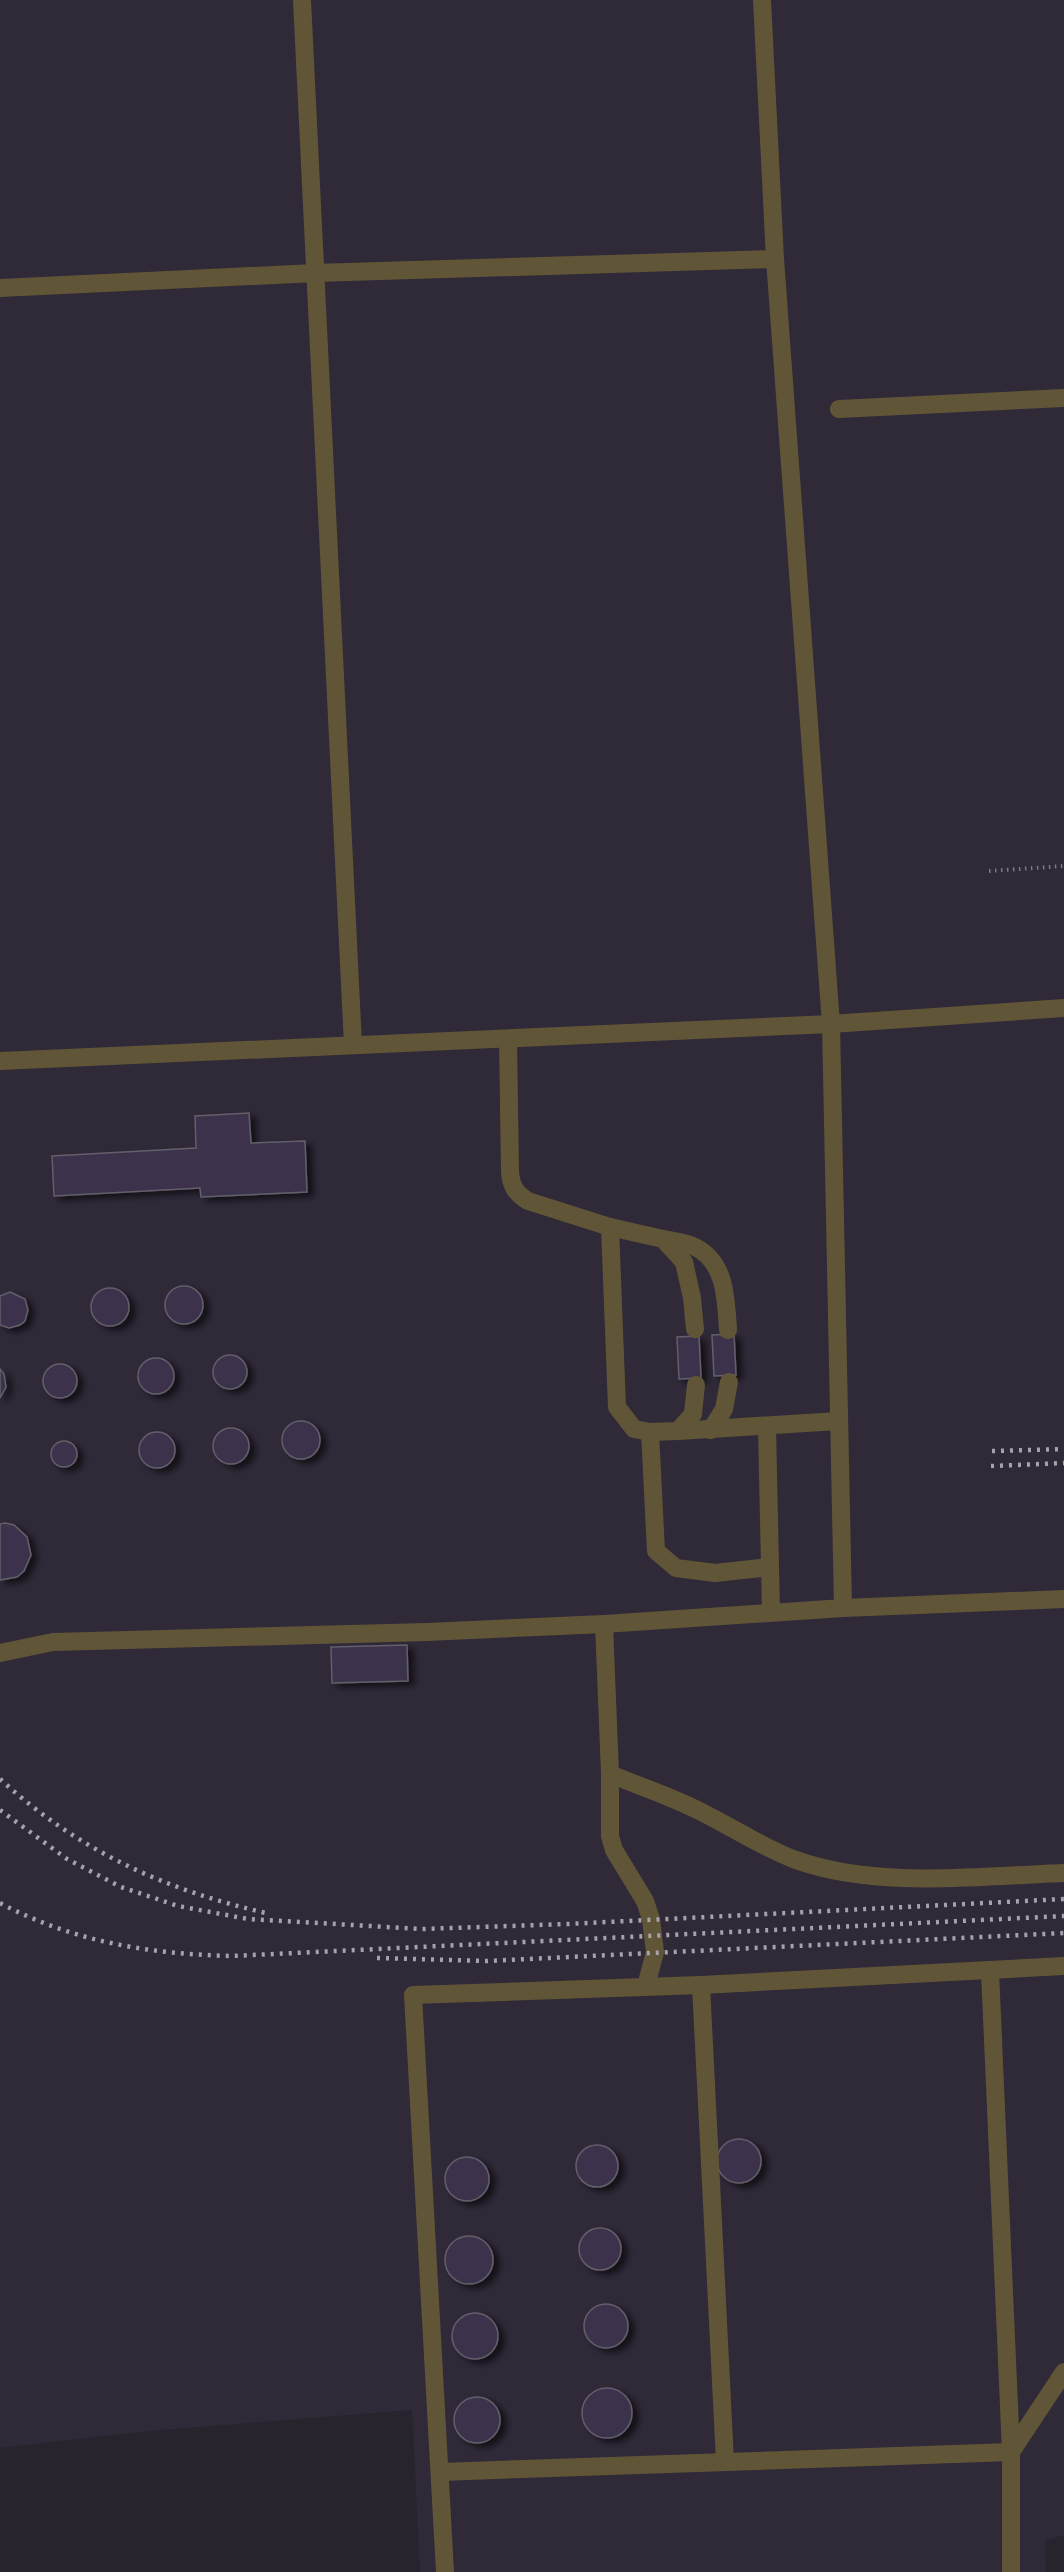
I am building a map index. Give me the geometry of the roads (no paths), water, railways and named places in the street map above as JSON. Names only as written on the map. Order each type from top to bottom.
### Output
[{"type":"lane","points":[[302,0],[353,1045]]},
{"type":"lane","points":[[762,0],[775,259],[831,1024],[843,1608]]},
{"type":"lane","points":[[0,288],[315,273],[775,259]]},
{"type":"lane","points":[[839,409],[1064,398]]},
{"type":"lane","points":[[0,1061],[831,1024],[1064,1008]]},
{"type":"lane","points":[[508,1039],[510,1172],[513,1188],[528,1201],[610,1227],[695,1247],[714,1261],[725,1287],[728,1330]]},
{"type":"lane","points":[[610,1227],[617,1407],[634,1429],[650,1432],[711,1430],[838,1421]]},
{"type":"lane","points":[[663,1239],[684,1262],[692,1298],[695,1329]]},
{"type":"lane","points":[[711,1430],[724,1409],[729,1382]]},
{"type":"lane","points":[[678,1431],[693,1414],[696,1385]]},
{"type":"lane","points":[[767,1427],[771,1612]]},
{"type":"lane","points":[[650,1432],[656,1551],[676,1568],[715,1573],[770,1567]]},
{"type":"lane","points":[[0,1653],[53,1642],[415,1632],[604,1624],[843,1608],[1064,1599]]},
{"type":"lane","points":[[604,1624],[610,1836],[614,1850],[645,1901],[654,1936],[655,1952],[646,1986]]},
{"type":"lane","points":[[610,1774],[710,1816],[753,1842],[776,1852],[798,1861],[848,1874],[908,1878],[1064,1873]]},
{"type":"lane","points":[[445,2572],[413,1995],[700,1985],[1064,1966]]},
{"type":"lane","points":[[990,1971],[1011,2452],[1011,2572]]},
{"type":"lane","points":[[700,1985],[725,2461]]},
{"type":"lane","points":[[1011,2452],[1064,2372]]},
{"type":"lane","points":[[440,2472],[1011,2452]]},
{"type":"railway","points":[[992,1451],[1064,1449]]},
{"type":"railway","points":[[991,1466],[1064,1463]]},
{"type":"railway","points":[[0,1779],[61,1828],[126,1865],[195,1893],[270,1914]]},
{"type":"railway","points":[[0,1810],[67,1859],[121,1887],[178,1906],[248,1919],[422,1929],[568,1924],[1064,1899]]},
{"type":"railway","points":[[0,1903],[56,1927],[113,1943],[142,1949],[232,1956],[1064,1916]]},
{"type":"railway","points":[[377,1958],[487,1961],[1064,1933]]}]
